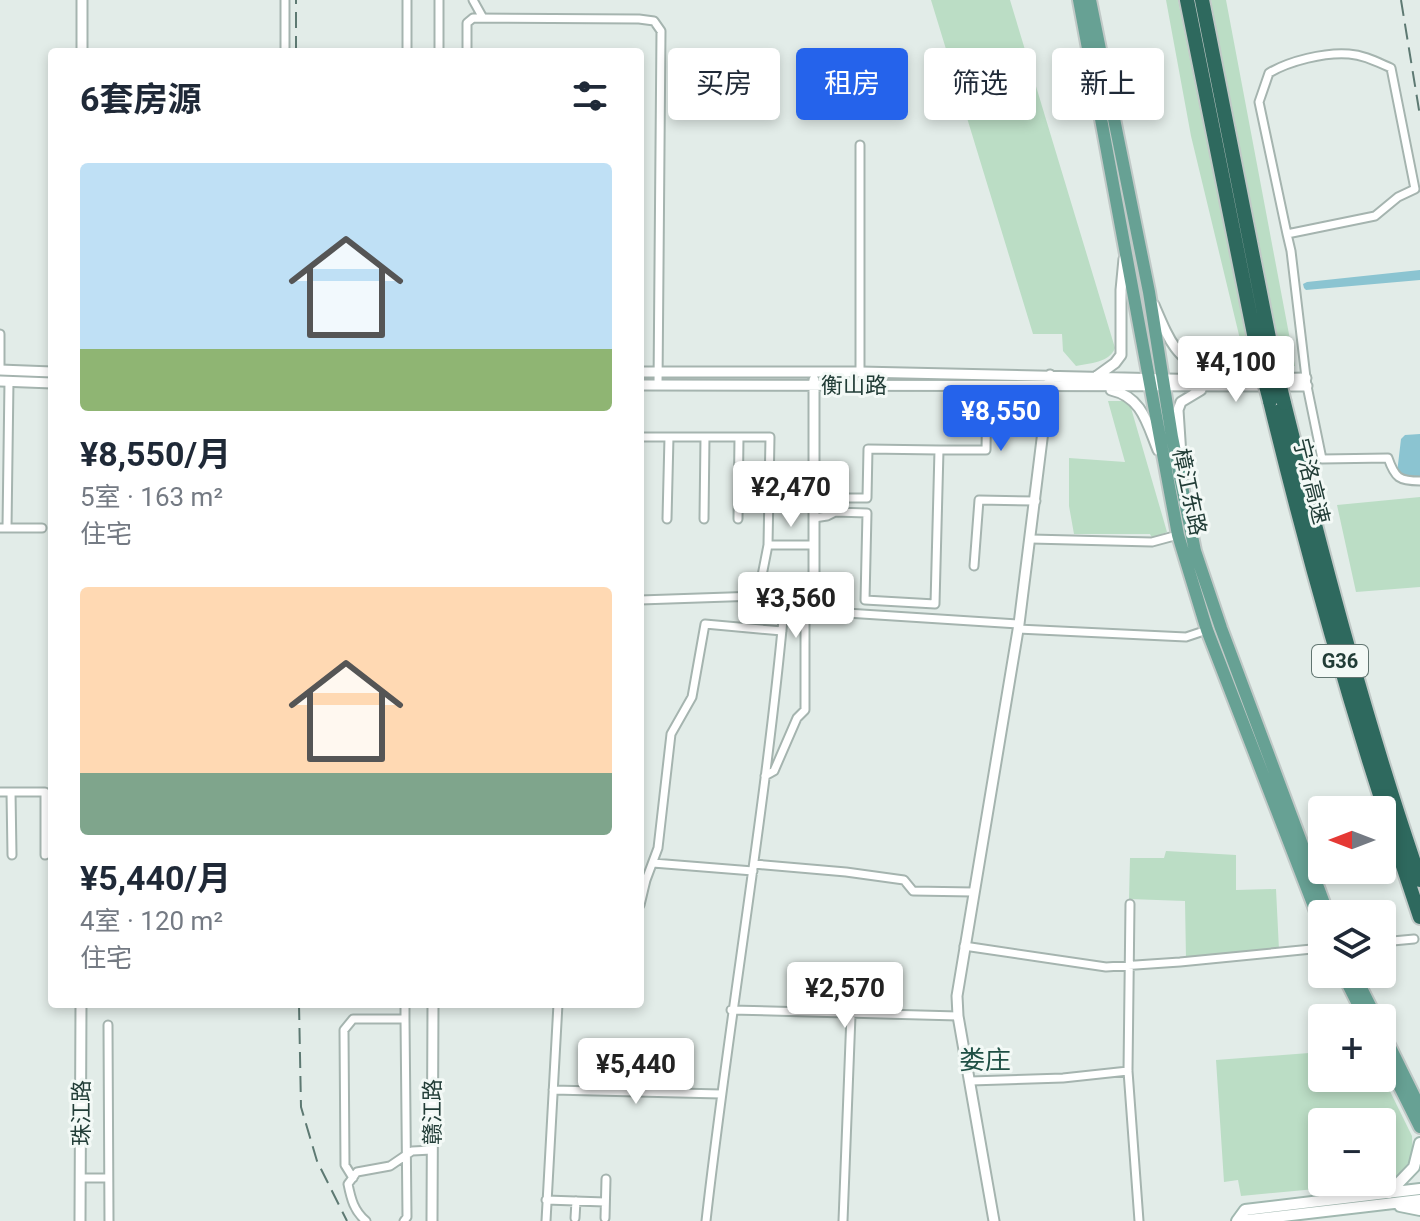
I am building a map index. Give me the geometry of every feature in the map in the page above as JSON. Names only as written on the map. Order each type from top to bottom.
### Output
[{"type":"highway","name":"宁洛高速","points":[[1187,0],[1277,402],[1375,740],[1420,880]]},
{"type":"highway","name":"宁洛高速","points":[[1202,0],[1266,359]]},
{"type":"highway","name":"宁洛高速","points":[[1277,402],[1304,538],[1363,741],[1420,917]]},
{"type":"main road","name":"樟江东路","points":[[1079,0],[1178,535],[1207,630],[1312,900]]},
{"type":"main road","name":"樟江东路","points":[[1090,0],[1149,292],[1181,486],[1195,551],[1323,900]]},
{"type":"main road","points":[[1396,1059],[1420,1108]]},
{"type":"main road","points":[[1396,1079],[1420,1127]]},
{"type":"main road","points":[[1390,1198],[1414,1167],[1420,1143]]},
{"type":"main road","points":[[1238,1221],[1390,1198],[1420,1189]]},
{"type":"main road","points":[[1390,1198],[1420,1210]]},
{"type":"main road","points":[[1238,1221],[1245,1210],[1390,1198],[1420,1200]]},
{"type":"street","points":[[82,0],[82,48]]},
{"type":"street","points":[[285,0],[285,48]]},
{"type":"street","points":[[407,0],[407,48]]},
{"type":"street","points":[[439,0],[439,48]]},
{"type":"street","points":[[473,0],[483,18]]},
{"type":"street","points":[[467,48],[467,23],[473,18],[639,19],[654,21],[661,31],[658,385]]},
{"type":"street","points":[[1287,234],[1375,216],[1398,197],[1415,189],[1391,68],[1369,58],[1347,54],[1287,62],[1269,73],[1259,102],[1287,234],[1307,382],[1322,459],[1388,458],[1394,475],[1402,481],[1420,481]]},
{"type":"street","points":[[860,145],[860,372]]},
{"type":"street","points":[[1125,252],[1121,290],[1121,355],[1097,381],[1132,398],[1143,412],[1162,461]]},
{"type":"street","points":[[1149,292],[1171,345],[1210,384],[1181,402],[1178,410],[1183,458],[1181,486]]},
{"type":"street","points":[[0,334],[0,370],[48,372]]},
{"type":"street","name":"衡山路","points":[[644,372],[860,372],[1050,381],[1210,384],[1307,382]]},
{"type":"street","points":[[765,776],[774,771],[797,718],[805,710],[814,545],[814,372]]},
{"type":"street","points":[[42,528],[3,528],[4,381],[48,383]]},
{"type":"street","points":[[994,1221],[957,996],[1019,627],[1050,381]]},
{"type":"street","name":"衡山路","points":[[644,385],[987,386],[1050,381]]},
{"type":"street","points":[[939,450],[935,604],[865,600],[868,449],[986,450],[987,386]]},
{"type":"street","points":[[644,437],[770,437],[768,545],[758,596],[644,600]]},
{"type":"street","points":[[667,519],[669,437]]},
{"type":"street","points":[[704,519],[705,437]]},
{"type":"street","points":[[738,519],[739,437]]},
{"type":"street","points":[[814,490],[828,491],[835,498],[867,498]]},
{"type":"street","points":[[974,566],[979,500],[1036,501]]},
{"type":"street","points":[[814,518],[835,512],[867,513]]},
{"type":"street","points":[[1031,539],[1152,542],[1178,535]]},
{"type":"street","points":[[768,545],[814,545]]},
{"type":"street","points":[[706,1221],[731,1010],[754,868],[784,609],[1186,637],[1207,630]]},
{"type":"street","points":[[644,892],[658,848],[671,734],[692,697],[705,624],[782,631]]},
{"type":"street","points":[[0,792],[45,792],[45,855]]},
{"type":"street","points":[[11,792],[12,855]]},
{"type":"street","points":[[653,863],[846,872],[904,880],[913,891],[973,892]]},
{"type":"street","points":[[1130,904],[1128,1071],[1139,1221]]},
{"type":"street","points":[[1396,941],[1414,939]]},
{"type":"street","points":[[964,946],[1106,967],[1308,949]]},
{"type":"street","name":"珠江路","points":[[80,1221],[81,1008]]},
{"type":"street","points":[[404,1221],[407,1217],[405,1008]]},
{"type":"street","name":"赣江路","points":[[432,1221],[433,1008]]},
{"type":"street","points":[[546,1221],[558,1008]]},
{"type":"street","points":[[731,1010],[958,1016]]},
{"type":"street","points":[[843,1221],[851,1015]]},
{"type":"street","points":[[353,1178],[345,1165],[344,1030],[353,1019],[405,1019]]},
{"type":"street","points":[[108,1025],[109,1221]]},
{"type":"street","points":[[970,1081],[1063,1078],[1128,1071]]},
{"type":"street","points":[[553,1090],[721,1094]]},
{"type":"street","points":[[366,1221],[358,1214],[350,1197],[348,1184],[357,1172],[390,1166],[412,1151],[432,1150]]},
{"type":"street","points":[[81,1178],[108,1178]]},
{"type":"street","points":[[605,1218],[606,1179]]},
{"type":"street","points":[[546,1200],[605,1202]]},
{"type":"street","points":[[575,1218],[576,1201]]},
{"type":"green space","points":[[931,0],[1010,0],[1024,48],[946,48]]},
{"type":"green space","points":[[1166,0],[1178,0],[1252,363],[1246,364],[1191,136]]},
{"type":"green space","points":[[1211,0],[1226,0],[1295,366],[1285,367],[1274,322],[1244,184]]},
{"type":"green space","points":[[1036,86],[1115,348],[1104,359],[1076,366],[1063,351],[1062,334],[1033,334],[968,120],[1036,120]]},
{"type":"green space","points":[[1108,401],[1129,401],[1167,532],[1152,538],[1150,534],[1074,534],[1069,506],[1069,458],[1125,462]]},
{"type":"green space","points":[[1420,497],[1420,587],[1356,592],[1337,505]]},
{"type":"green space","points":[[1166,851],[1236,855],[1236,890],[1276,889],[1279,950],[1186,959],[1185,901],[1129,899],[1130,858],[1164,858]]},
{"type":"green space","points":[[1308,1053],[1308,1092],[1390,1092],[1412,1136],[1413,1158],[1396,1177],[1396,1108],[1308,1108],[1308,1190],[1241,1196],[1238,1180],[1224,1182],[1216,1060]]},
{"type":"water","points":[[1420,270],[1420,280],[1306,290],[1303,284],[1307,282]]},
{"type":"water","points":[[1420,434],[1420,479],[1410,479],[1397,473],[1401,439],[1405,435]]},
{"type":"railway","points":[[296,0],[296,48]]},
{"type":"railway","points":[[1401,0],[1420,116]]},
{"type":"railway","points":[[299,1008],[301,1107],[317,1161],[347,1221]]},
{"type":"district","name":"娄庄","points":[[985,1060]]}]
